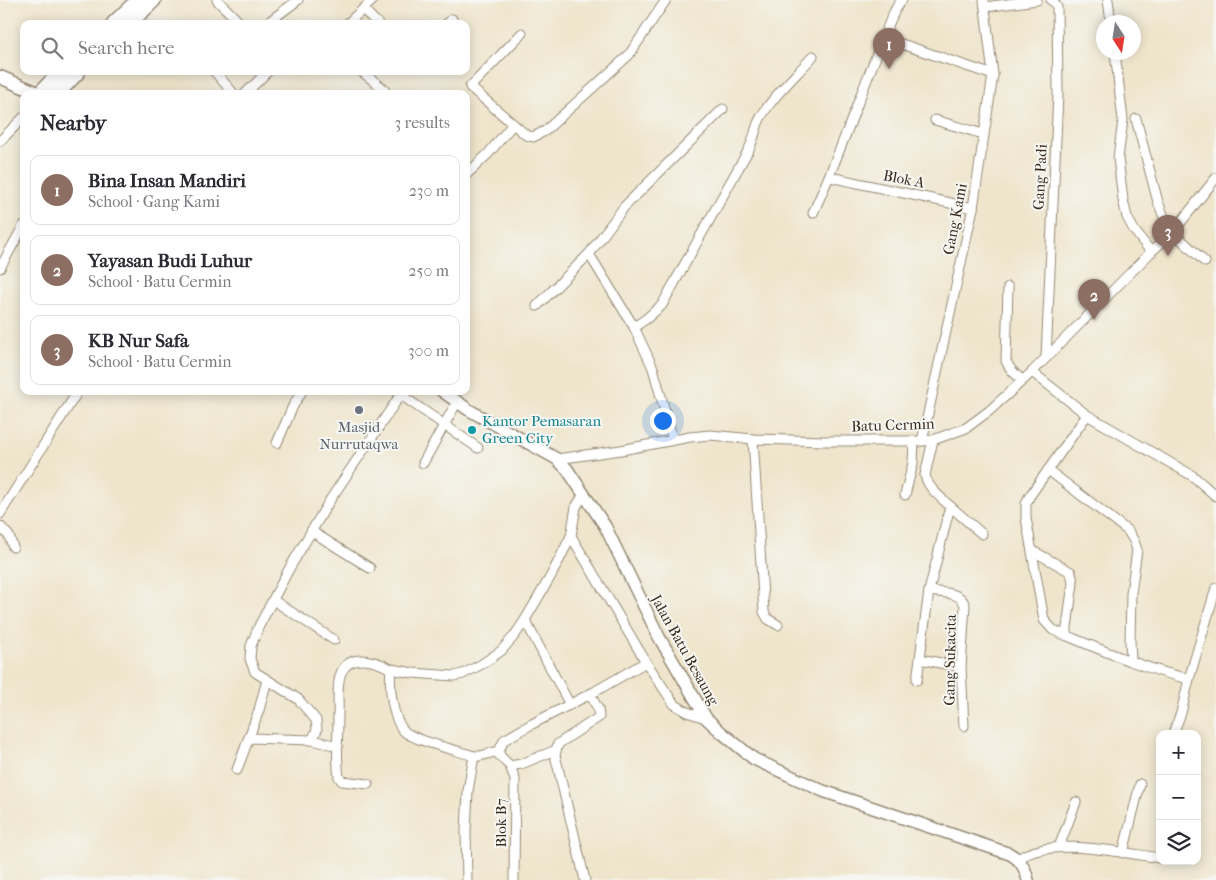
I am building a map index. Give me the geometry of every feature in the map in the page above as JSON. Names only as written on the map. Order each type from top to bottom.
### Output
[{"type":"main road","points":[[118,20],[139,0]]},
{"type":"main road","points":[[132,20],[153,0]]},
{"type":"main road","points":[[44,90],[58,75]]},
{"type":"main road","points":[[60,90],[74,75]]},
{"type":"main road","points":[[0,77],[31,90]]},
{"type":"street","points":[[217,0],[237,20]]},
{"type":"street","points":[[271,20],[298,0]]},
{"type":"street","points":[[351,20],[373,0]]},
{"type":"street","points":[[470,93],[526,135],[533,137],[546,131],[629,55],[666,0]]},
{"type":"street","points":[[813,213],[830,177],[852,115],[884,38],[902,0]]},
{"type":"street","points":[[984,4],[1036,0]]},
{"type":"street","name":"Gang Padi","points":[[1046,358],[1058,94],[1057,6],[1051,0]]},
{"type":"street","points":[[1108,0],[1110,15]]},
{"type":"street","name":"Gang Kami","points":[[905,495],[973,208],[993,75],[984,4]]},
{"type":"street","points":[[363,9],[374,20]]},
{"type":"street","points":[[466,90],[522,33]]},
{"type":"street","points":[[884,38],[993,75]]},
{"type":"street","points":[[634,327],[662,305],[749,149],[762,118],[769,107],[813,56]]},
{"type":"street","points":[[1116,60],[1123,120],[1118,158],[1123,200],[1127,217],[1134,230],[1151,252]]},
{"type":"street","points":[[217,75],[231,90]]},
{"type":"street","points":[[249,90],[264,75]]},
{"type":"street","points":[[367,75],[383,90]]},
{"type":"street","points":[[537,306],[589,254],[624,207],[723,109]]},
{"type":"street","points":[[1136,119],[1158,202],[1166,222],[1173,232],[1205,262]]},
{"type":"street","points":[[935,120],[983,134]]},
{"type":"street","points":[[0,141],[20,121]]},
{"type":"street","points":[[470,171],[488,154],[513,124]]},
{"type":"street","name":"Blok A","points":[[830,177],[973,208]]},
{"type":"street","name":"Batu Cermin","points":[[557,459],[613,452],[710,435],[753,439],[918,441],[933,440],[966,428],[1032,372],[1173,232],[1216,178]]},
{"type":"street","points":[[0,268],[20,231]]},
{"type":"street","points":[[589,254],[634,327],[653,368],[673,440]]},
{"type":"street","points":[[1008,287],[1006,361],[1009,368],[1023,380]]},
{"type":"street","points":[[1032,372],[1087,415],[1193,476],[1216,496]]},
{"type":"street","points":[[0,514],[75,395]]},
{"type":"street","points":[[277,443],[300,395]]},
{"type":"street","points":[[312,740],[317,730],[316,720],[298,700],[255,672],[250,652],[258,628],[289,568],[330,500],[401,395]]},
{"type":"street","points":[[405,395],[444,426],[478,448]]},
{"type":"street","name":"Jalan Batu Besaung","points":[[447,395],[557,459],[567,469],[604,526],[659,637],[706,718],[754,759],[814,787],[1010,854],[1018,859]]},
{"type":"street","points":[[423,463],[457,402]]},
{"type":"street","points":[[1087,415],[1028,497],[1026,504],[1026,518],[1044,620],[1053,630],[1166,673],[1189,679]]},
{"type":"street","points":[[753,439],[764,612],[768,619],[778,625]]},
{"type":"street","points":[[933,440],[925,475],[926,479],[931,488],[982,534]]},
{"type":"street","points":[[1048,470],[1128,531],[1134,541],[1137,550],[1132,593],[1131,660]]},
{"type":"street","points":[[368,784],[340,780],[338,770],[339,684],[341,673],[346,665],[352,661],[366,660],[382,664],[391,669],[440,676],[454,676],[463,674],[501,651],[525,620],[552,574],[571,536],[576,508],[584,494]]},
{"type":"street","name":"Gang Sukacita","points":[[917,680],[929,591],[950,506]]},
{"type":"street","points":[[0,526],[9,536],[12,547]]},
{"type":"street","points":[[311,531],[370,568]]},
{"type":"street","points":[[571,536],[646,662],[674,704],[687,712],[706,718]]},
{"type":"street","points":[[1032,551],[1071,572],[1073,583],[1066,635]]},
{"type":"street","points":[[1174,730],[1181,713],[1216,588]]},
{"type":"street","name":"Gang Sukacita","points":[[929,591],[959,595],[965,605],[961,666],[964,726]]},
{"type":"street","points":[[273,600],[334,640]]},
{"type":"street","points":[[525,620],[570,705]]},
{"type":"street","points":[[920,659],[961,666]]},
{"type":"street","points":[[556,750],[521,764],[510,766],[502,759],[499,751],[504,740],[646,662]]},
{"type":"street","points":[[391,669],[390,680],[397,720],[404,731],[421,739],[474,756],[499,751]]},
{"type":"street","points":[[237,770],[259,710],[266,680]]},
{"type":"street","points":[[585,880],[564,788],[557,767],[556,750],[558,744],[599,717],[590,694]]},
{"type":"street","points":[[249,738],[312,740],[338,746]]},
{"type":"street","points":[[467,880],[466,831],[468,791],[474,756]]},
{"type":"street","name":"Blok B7","points":[[510,766],[515,779],[514,880]]},
{"type":"street","points":[[1123,853],[1140,784]]},
{"type":"street","points":[[1059,847],[1076,802]]},
{"type":"street","points":[[1028,880],[1025,869],[1018,859],[1031,852],[1059,847],[1068,846],[1156,857]]},
{"type":"place","name":"Bina Insan Mandiri","points":[[889,69]]},
{"type":"place","name":"KB Nur Safa","points":[[1168,256]]},
{"type":"place","name":"Yayasan Budi Luhur","points":[[1094,320]]},
{"type":"place","name":"Masjid Nurrutaqwa","points":[[359,410]]},
{"type":"place","name":"Kantor Pemasaran Green City","points":[[472,430]]}]
